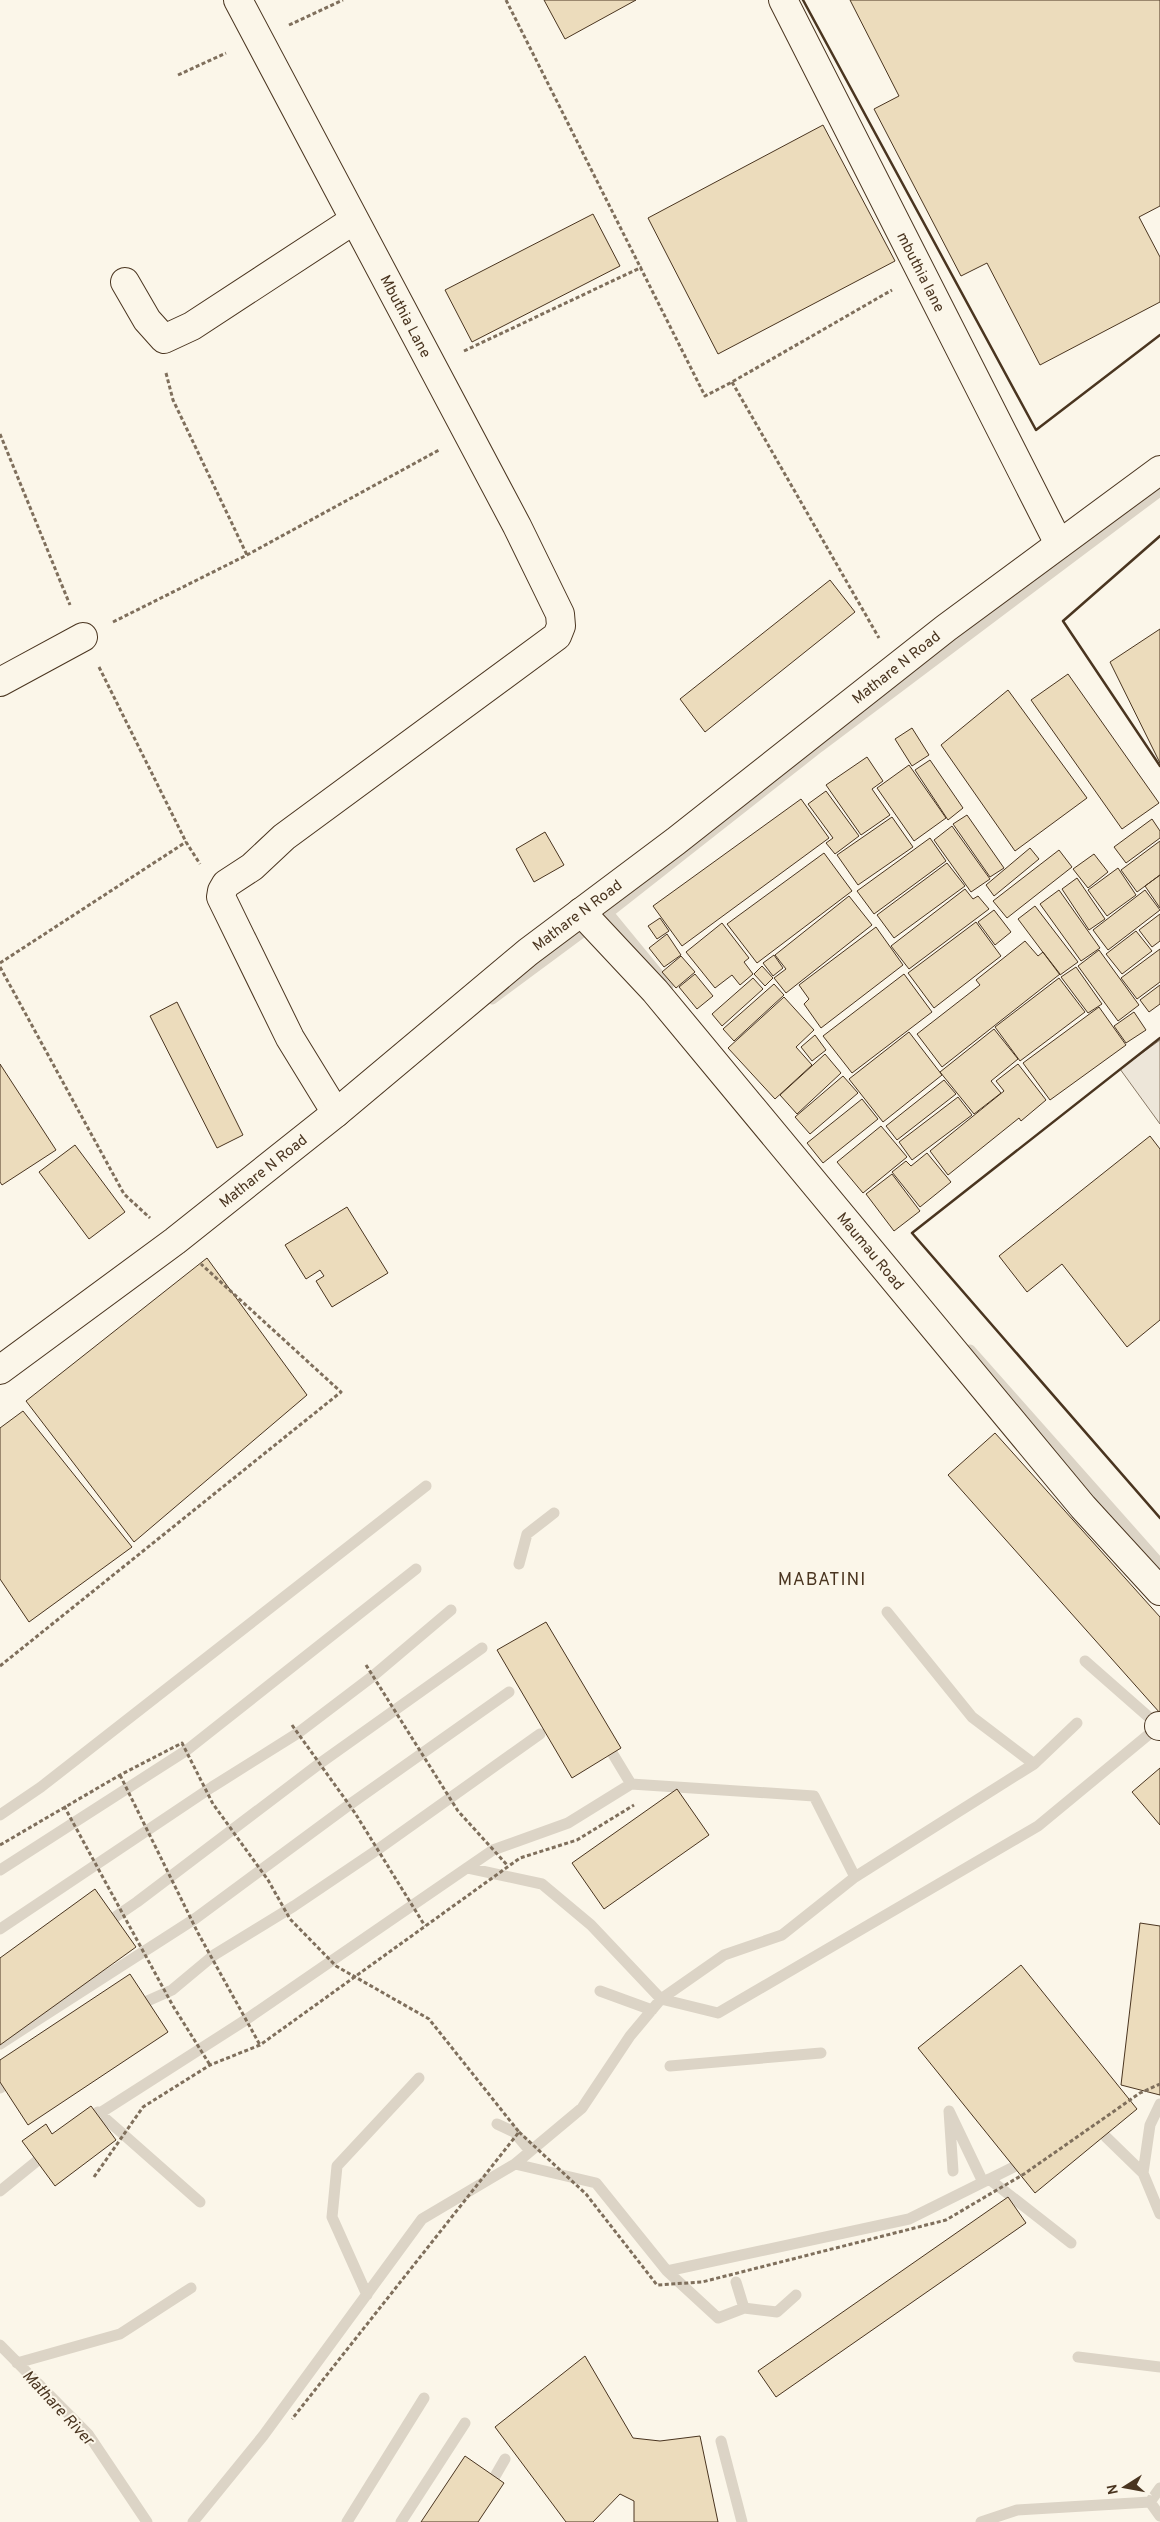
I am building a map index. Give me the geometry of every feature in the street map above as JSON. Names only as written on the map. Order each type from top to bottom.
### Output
[{"type":"street","name":"Mbuthia Lane","points":[[221,897],[226,884],[252,868],[284,837],[557,636],[560,626],[560,614],[517,526],[238,0]]},
{"type":"street","name":"mbuthia lane","points":[[783,0],[1059,544]]},
{"type":"street","points":[[125,282],[147,320],[164,339],[192,326],[354,220]]},
{"type":"street","name":"Mathare N Road","points":[[0,1370],[175,1241],[336,1113],[528,952],[676,841],[946,628],[1160,470]]},
{"type":"street","points":[[0,682],[83,637]]},
{"type":"street","points":[[221,897],[290,1038],[336,1113]]},
{"type":"street","name":"Maumau Road","points":[[581,912],[655,991],[1083,1506],[1160,1591]]},
{"type":"path","points":[[178,75],[343,0]]},
{"type":"path","points":[[506,0],[642,267],[704,396],[732,382],[921,274]]},
{"type":"path","points":[[432,366],[642,267]]},
{"type":"path","points":[[166,372],[173,400],[247,555]]},
{"type":"path","points":[[732,382],[880,638]]},
{"type":"path","points":[[0,434],[83,637],[186,842],[221,897]]},
{"type":"path","points":[[83,637],[247,555],[468,434]]},
{"type":"path","points":[[0,963],[186,842]]},
{"type":"path","points":[[0,967],[124,1194],[342,1392],[0,1666]]},
{"type":"path","points":[[366,1665],[458,1810],[508,1866]]},
{"type":"path","points":[[292,1725],[355,1813],[425,1926]]},
{"type":"path","points":[[0,1845],[64,1806],[182,1743],[213,1804],[268,1880],[290,1919],[336,1966],[429,2019],[519,2132],[586,2194],[657,2285],[702,2282],[946,2220],[1024,2174],[1140,2093],[1160,2084]]},
{"type":"path","points":[[120,1775],[198,1933],[260,2046]]},
{"type":"path","points":[[64,1806],[173,2006],[210,2065]]},
{"type":"path","points":[[94,2177],[143,2107],[210,2065],[260,2046],[520,1858],[577,1840],[634,1806]]},
{"type":"path","points":[[292,2419],[519,2132]]},
{"type":"shaded area","points":[[1160,1040],[1160,1124],[1120,1069]]},
{"type":"building","points":[[544,0],[636,0],[565,39]]},
{"type":"building","points":[[850,0],[1160,0],[1160,206],[1139,217],[1160,257],[1160,302],[1040,365],[987,263],[961,276],[874,109],[899,96]]},
{"type":"building","points":[[823,125],[895,261],[718,354],[648,218]]},
{"type":"building","points":[[593,214],[620,266],[472,342],[445,290]]},
{"type":"building","points":[[830,580],[855,612],[705,732],[680,699]]},
{"type":"building","points":[[1160,629],[1160,763],[1110,662]]},
{"type":"building","points":[[1068,674],[1159,803],[1122,829],[1031,700]]},
{"type":"building","points":[[1008,690],[1087,798],[1015,851],[941,745]]},
{"type":"building","points":[[912,728],[929,755],[912,766],[895,739]]},
{"type":"building","points":[[867,757],[883,781],[872,789],[890,815],[861,835],[826,785]]},
{"type":"building","points":[[930,760],[963,808],[948,820],[915,770]]},
{"type":"building","points":[[909,765],[946,818],[914,841],[877,788]]},
{"type":"building","points":[[826,791],[859,836],[835,854],[826,843],[833,838],[808,804]]},
{"type":"building","points":[[801,799],[829,838],[682,946],[653,906]]},
{"type":"building","points":[[967,815],[1004,868],[990,877],[953,824]]},
{"type":"building","points":[[892,817],[913,847],[858,885],[837,855]]},
{"type":"building","points":[[1152,819],[1160,831],[1160,838],[1126,863],[1114,847]]},
{"type":"building","points":[[952,826],[990,879],[971,892],[934,840]]},
{"type":"building","points":[[545,832],[564,865],[534,882],[516,849]]},
{"type":"building","points":[[930,838],[946,861],[874,914],[857,891]]},
{"type":"building","points":[[1160,841],[1160,875],[1137,892],[1121,870]]},
{"type":"building","points":[[1030,848],[1039,859],[994,896],[986,885]]},
{"type":"building","points":[[1059,850],[1072,867],[1007,918],[993,901]]},
{"type":"building","points":[[824,853],[852,891],[757,963],[727,924]]},
{"type":"building","points":[[1094,854],[1108,872],[1088,888],[1073,869]]},
{"type":"building","points":[[947,863],[965,886],[894,938],[877,915]]},
{"type":"building","points":[[1118,868],[1136,895],[1107,916],[1088,890]]},
{"type":"building","points":[[1160,875],[1160,908],[1145,886]]},
{"type":"building","points":[[1077,878],[1105,919],[1089,930],[1062,889]]},
{"type":"building","points":[[965,889],[973,899],[978,896],[989,909],[909,969],[891,946]]},
{"type":"building","points":[[1059,890],[1100,948],[1081,961],[1040,904]]},
{"type":"building","points":[[1145,890],[1160,910],[1108,950],[1093,930]]},
{"type":"building","points":[[849,896],[872,925],[786,993],[774,978],[786,969],[775,955]]},
{"type":"building","points":[[1035,906],[1078,962],[1060,975],[1018,919]]},
{"type":"building","points":[[994,910],[1011,932],[995,945],[978,922]]},
{"type":"building","points":[[1160,914],[1160,941],[1152,947],[1139,930]]},
{"type":"building","points":[[660,918],[669,931],[657,939],[648,926]]},
{"type":"building","points":[[976,922],[1001,956],[934,1008],[908,973]]},
{"type":"building","points":[[722,923],[749,958],[744,962],[753,974],[740,985],[732,975],[715,988],[686,952]]},
{"type":"building","points":[[876,927],[903,965],[821,1028],[804,1004],[809,999],[799,985]]},
{"type":"building","points":[[1136,931],[1152,951],[1122,974],[1106,954]]},
{"type":"building","points":[[667,934],[681,955],[664,967],[649,948]]},
{"type":"building","points":[[1025,941],[1038,956],[1043,952],[1060,974],[942,1067],[917,1034],[980,985],[976,980]]},
{"type":"building","points":[[1160,949],[1160,982],[1137,999],[1121,978]]},
{"type":"building","points":[[1099,950],[1139,1005],[1118,1021],[1078,966]]},
{"type":"building","points":[[774,955],[783,968],[773,976],[763,963]]},
{"type":"building","points":[[681,956],[695,972],[676,988],[662,972]]},
{"type":"building","points":[[762,966],[773,978],[765,986],[754,974]]},
{"type":"building","points":[[1076,967],[1102,1004],[1088,1013],[1061,977]]},
{"type":"building","points":[[695,974],[713,996],[697,1009],[679,987]]},
{"type":"building","points":[[904,974],[932,1012],[852,1073],[823,1036]]},
{"type":"building","points":[[753,978],[763,989],[722,1026],[712,1014]]},
{"type":"building","points":[[1059,978],[1085,1012],[1020,1061],[995,1027]]},
{"type":"building","points":[[774,984],[784,995],[734,1041],[723,1029]]},
{"type":"building","points":[[1160,985],[1160,1004],[1149,1012],[1140,1000]]},
{"type":"building","points":[[784,997],[814,1030],[796,1047],[812,1065],[775,1099],[728,1048]]},
{"type":"building","points":[[177,1002],[243,1135],[217,1148],[150,1016]]},
{"type":"building","points":[[1099,1007],[1126,1045],[1050,1100],[1023,1063]]},
{"type":"building","points":[[1134,1012],[1146,1030],[1126,1043],[1114,1026]]},
{"type":"building","points":[[994,1029],[1018,1059],[991,1081],[1001,1093],[974,1114],[940,1072]]},
{"type":"building","points":[[909,1032],[942,1075],[883,1122],[849,1079]]},
{"type":"building","points":[[815,1035],[826,1050],[812,1061],[801,1047]]},
{"type":"building","points":[[825,1054],[841,1073],[797,1114],[780,1095]]},
{"type":"building","points":[[0,1064],[56,1150],[2,1185],[0,1182]]},
{"type":"building","points":[[1018,1064],[1046,1100],[1021,1121],[1019,1118],[948,1175],[930,1151],[1004,1091],[996,1081]]},
{"type":"building","points":[[843,1076],[858,1093],[810,1134],[795,1117]]},
{"type":"building","points":[[944,1080],[956,1094],[897,1140],[886,1126]]},
{"type":"building","points":[[958,1097],[972,1115],[912,1160],[899,1142]]},
{"type":"building","points":[[862,1099],[878,1119],[823,1163],[807,1143]]},
{"type":"building","points":[[881,1126],[907,1157],[863,1193],[837,1162]]},
{"type":"building","points":[[1150,1136],[1160,1149],[1160,1320],[1127,1347],[1062,1264],[1027,1292],[999,1256]]},
{"type":"building","points":[[75,1145],[125,1212],[89,1239],[39,1172]]},
{"type":"building","points":[[927,1153],[951,1182],[920,1207],[892,1172],[906,1161],[911,1166]]},
{"type":"building","points":[[892,1174],[920,1211],[894,1231],[866,1194]]},
{"type":"building","points":[[347,1207],[388,1273],[332,1307],[316,1281],[324,1276],[320,1270],[306,1279],[285,1245]]},
{"type":"building","points":[[207,1258],[307,1395],[134,1542],[26,1401]]},
{"type":"building","points":[[23,1411],[132,1547],[29,1622],[0,1579],[0,1428]]},
{"type":"building","points":[[995,1433],[1160,1617],[1160,1713],[948,1475]]},
{"type":"building","points":[[546,1622],[621,1748],[572,1778],[497,1650]]},
{"type":"building","points":[[1160,1768],[1160,1825],[1132,1792]]},
{"type":"building","points":[[677,1789],[709,1835],[604,1909],[572,1863]]},
{"type":"building","points":[[95,1889],[136,1947],[0,2045],[0,1958]]},
{"type":"building","points":[[1140,1923],[1160,1926],[1160,2095],[1121,2085]]},
{"type":"building","points":[[1021,1965],[1137,2109],[1035,2193],[918,2048]]},
{"type":"building","points":[[130,1974],[168,2032],[28,2125],[0,2082],[0,2060]]},
{"type":"building","points":[[91,2106],[116,2140],[55,2186],[22,2141],[46,2124],[52,2134]]},
{"type":"building","points":[[1008,2197],[1026,2223],[776,2397],[758,2371]]},
{"type":"building","points":[[585,2356],[633,2438],[660,2441],[700,2436],[718,2522],[634,2522],[634,2501],[620,2494],[593,2522],[566,2522],[495,2427]]},
{"type":"building","points":[[465,2456],[504,2483],[478,2522],[421,2522]]},
{"type":"waterway","points":[[492,999],[608,913],[819,747],[1157,493]]},
{"type":"waterway","points":[[608,913],[668,986]]},
{"type":"waterway","points":[[970,1350],[1160,1564]]},
{"type":"waterway","points":[[0,1815],[41,1787],[426,1486]]},
{"type":"waterway","points":[[519,1564],[527,1534],[554,1513]]},
{"type":"waterway","points":[[0,1870],[187,1750],[416,1569]]},
{"type":"waterway","points":[[0,1929],[212,1787],[298,1733],[373,1676],[451,1610]]},
{"type":"waterway","points":[[887,1612],[972,1717],[1034,1764]]},
{"type":"waterway","points":[[102,1926],[137,1902],[319,1764],[482,1648]]},
{"type":"waterway","points":[[468,1868],[542,1884],[591,1925],[661,1999],[718,2013],[1038,1826],[1159,1726],[1085,1661]]},
{"type":"waterway","points":[[0,2044],[196,1918],[349,1805],[509,1692]]},
{"type":"waterway","points":[[515,2164],[582,2108],[630,2036],[661,1999],[724,1955],[782,1935],[855,1877],[1034,1764],[1077,1723]]},
{"type":"waterway","points":[[134,2007],[172,1990],[214,1955],[294,1906],[377,1850],[540,1734]]},
{"type":"waterway","points":[[605,1741],[631,1784]]},
{"type":"waterway","points":[[86,2122],[244,2021],[493,1850],[568,1823],[631,1784],[814,1796],[855,1877]]},
{"type":"waterway","points":[[600,1991],[652,2010]]},
{"type":"waterway","points":[[670,2066],[821,2053]]},
{"type":"waterway","points":[[0,2088],[15,2077]]},
{"type":"waterway","points":[[367,2295],[332,2217],[337,2166],[419,2078]]},
{"type":"waterway","points":[[1160,2104],[1150,2125],[1143,2173],[1160,2214]]},
{"type":"waterway","points":[[953,2171],[949,2111],[983,2182]]},
{"type":"waterway","points":[[98,2112],[200,2202]]},
{"type":"waterway","points":[[497,2124],[514,2132],[530,2151]]},
{"type":"waterway","points":[[1106,2137],[1143,2173]]},
{"type":"waterway","points":[[0,2191],[48,2152]]},
{"type":"waterway","points":[[193,2522],[263,2436],[422,2219],[515,2164],[596,2183],[667,2271],[909,2219],[1026,2161]]},
{"type":"waterway","points":[[989,2179],[1071,2243]]},
{"type":"waterway","points":[[667,2271],[718,2318],[744,2308],[777,2312],[796,2295]]},
{"type":"waterway","points":[[736,2282],[744,2308]]},
{"type":"waterway","points":[[17,2363],[120,2334],[191,2288]]},
{"type":"waterway","name":"Mathare River","points":[[0,2345],[88,2434],[147,2522]]},
{"type":"waterway","points":[[1078,2357],[1160,2367]]},
{"type":"waterway","points":[[347,2522],[424,2398]]},
{"type":"waterway","points":[[401,2522],[465,2423]]},
{"type":"waterway","points":[[721,2441],[742,2522]]},
{"type":"waterway","points":[[487,2490],[505,2459]]},
{"type":"waterway","points":[[1150,2502],[1160,2488]]},
{"type":"waterway","points":[[981,2522],[1017,2510],[1150,2502],[1160,2516]]},
{"type":"wall","points":[[803,0],[1036,430],[1160,335]]},
{"type":"wall","points":[[1160,536],[1063,621],[1160,766]]},
{"type":"wall","points":[[1160,1038],[912,1233],[1160,1518]]},
{"type":"district","name":"MABATINI","points":[[822,1579]]}]
